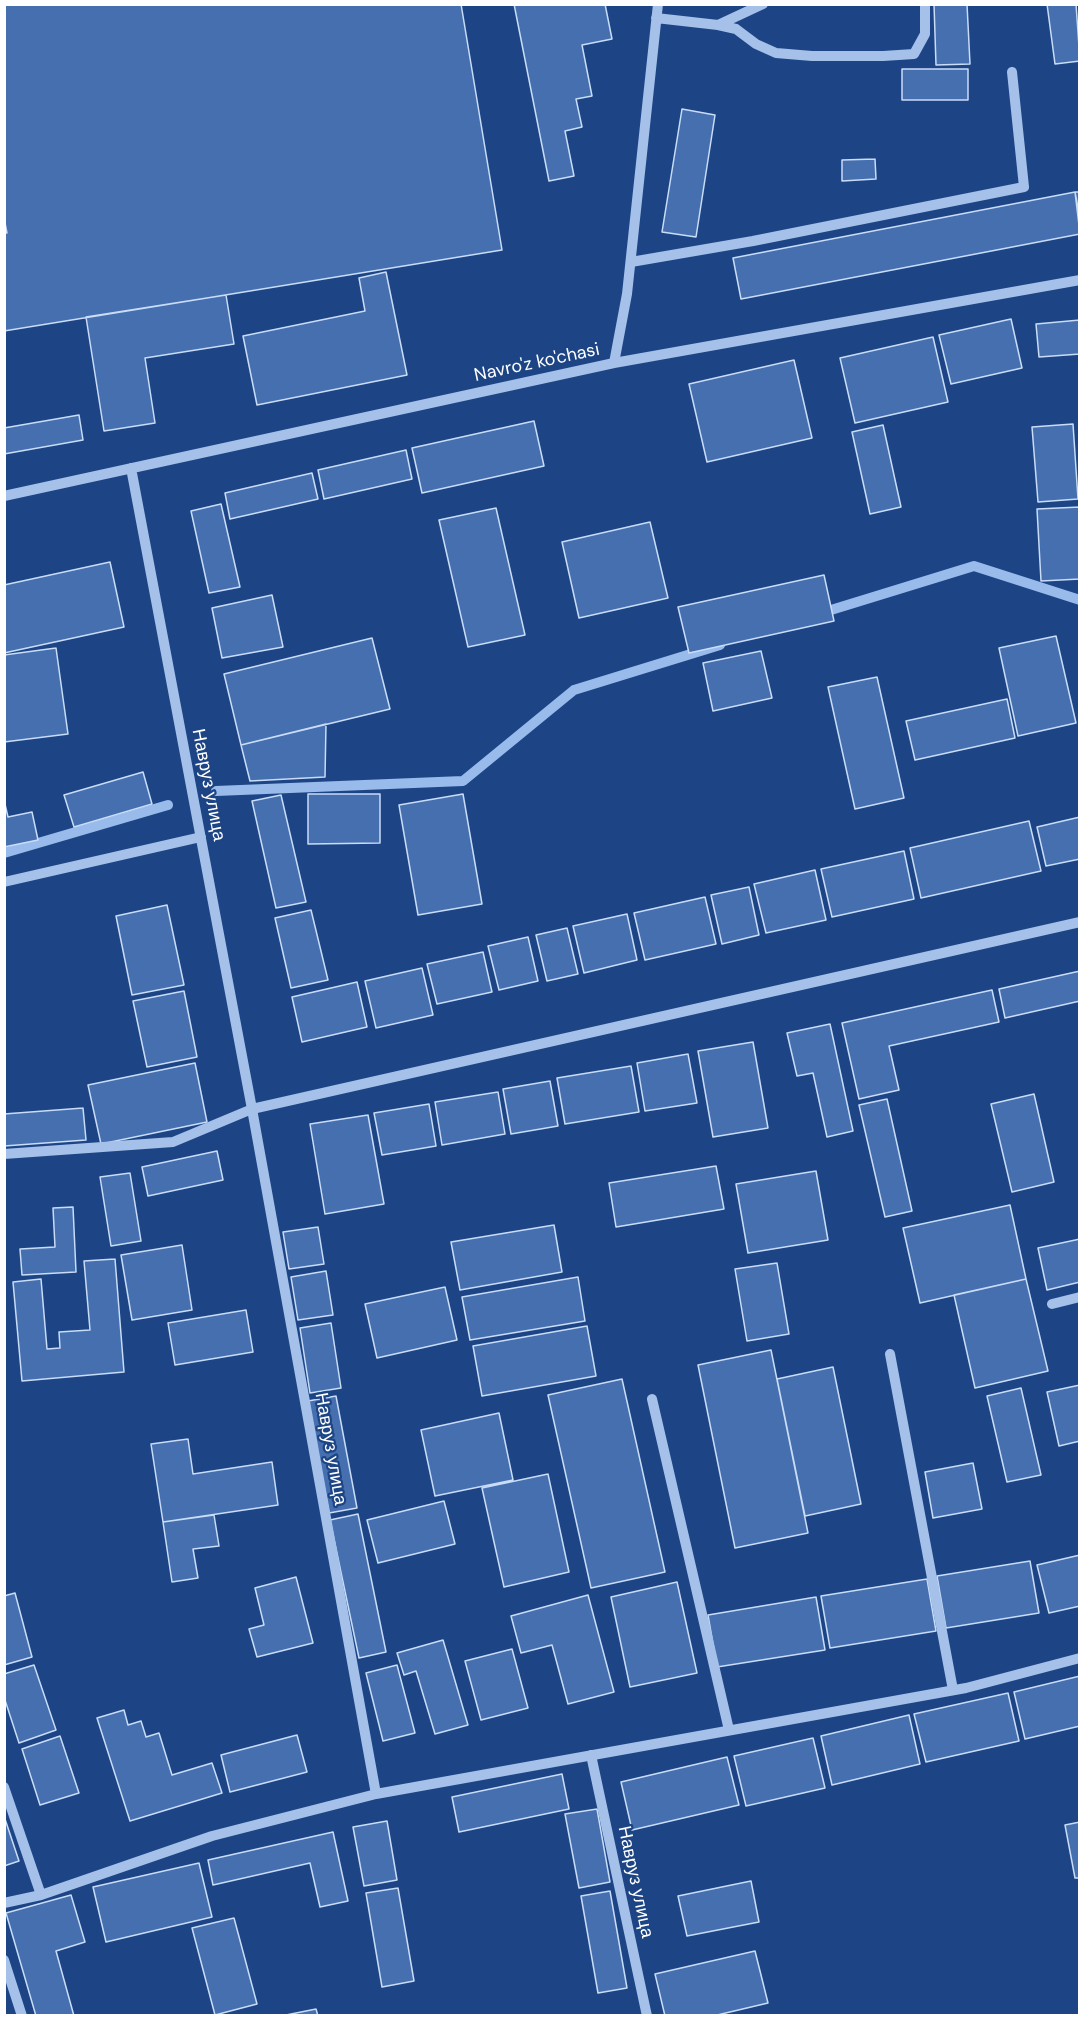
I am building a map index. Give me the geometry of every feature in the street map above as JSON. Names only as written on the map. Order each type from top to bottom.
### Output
[{"type":"street","points":[[614,363],[631,262],[658,4]]},
{"type":"street","points":[[718,24],[763,4]]},
{"type":"street","points":[[656,18],[718,24],[736,29],[756,44],[776,53],[812,56],[914,54],[925,34],[925,4]]},
{"type":"street","points":[[631,262],[753,242],[1024,187],[1012,72]]},
{"type":"street","name":"Navro'z ko'chasi","points":[[4,496],[614,363],[1080,280]]},
{"type":"street","name":"Навруз улица","points":[[131,468],[252,1109],[376,1794]]},
{"type":"street","points":[[4,882],[201,837]]},
{"type":"street","points":[[4,1154],[173,1142],[252,1109],[1080,922]]},
{"type":"street","points":[[1052,1304],[1080,1297]]},
{"type":"street","points":[[890,1354],[953,1690]]},
{"type":"street","points":[[652,1399],[729,1730]]},
{"type":"street","points":[[4,1904],[41,1895],[212,1836],[376,1794],[953,1690],[1080,1658]]},
{"type":"street","name":"Навруз улица","points":[[591,1755],[647,2016]]},
{"type":"street","points":[[4,1787],[41,1895]]},
{"type":"street","points":[[4,1960],[21,2016]]},
{"type":"building","points":[[4,4],[461,4],[502,250],[4,331],[4,233],[7,233],[4,218]]},
{"type":"building","points":[[514,4],[605,4],[612,39],[582,45],[592,96],[576,99],[582,127],[565,131],[574,176],[549,181]]},
{"type":"building","points":[[934,4],[967,4],[970,64],[936,65]]},
{"type":"building","points":[[1047,4],[1076,4],[1080,61],[1055,64]]},
{"type":"building","points":[[902,69],[968,69],[968,100],[902,100]]},
{"type":"building","points":[[682,109],[715,115],[696,237],[662,232]]},
{"type":"building","points":[[875,159],[876,179],[842,181],[842,160]]},
{"type":"building","points":[[1075,192],[1080,234],[741,299],[733,258]]},
{"type":"building","points":[[1075,192],[1080,192],[1080,218]]},
{"type":"building","points":[[386,272],[407,375],[257,405],[243,336],[365,311],[359,278]]},
{"type":"building","points":[[226,295],[234,344],[145,358],[155,423],[104,431],[86,317]]},
{"type":"building","points":[[1011,319],[1022,368],[951,384],[939,335]]},
{"type":"building","points":[[1080,320],[1080,354],[1039,357],[1036,324]]},
{"type":"building","points":[[933,337],[948,402],[855,423],[840,358]]},
{"type":"building","points":[[794,360],[812,438],[707,462],[689,384]]},
{"type":"building","points":[[79,415],[83,440],[4,454],[4,428]]},
{"type":"building","points":[[534,421],[544,466],[422,493],[412,448]]},
{"type":"building","points":[[1073,424],[1078,499],[1038,502],[1032,427]]},
{"type":"building","points":[[883,425],[901,507],[870,514],[852,432]]},
{"type":"building","points":[[406,450],[412,479],[324,499],[318,470]]},
{"type":"building","points":[[312,473],[318,499],[230,519],[225,493]]},
{"type":"building","points":[[221,504],[240,587],[209,593],[191,511]]},
{"type":"building","points":[[1080,507],[1080,579],[1041,581],[1037,509]]},
{"type":"building","points":[[496,508],[525,635],[468,647],[439,520]]},
{"type":"building","points":[[650,522],[668,598],[579,618],[562,542]]},
{"type":"building","points":[[110,562],[124,627],[4,653],[4,585]]},
{"type":"building","points":[[824,575],[834,621],[689,653],[678,607]]},
{"type":"building","points":[[272,595],[283,647],[222,658],[212,608]]},
{"type":"building","points":[[1056,636],[1076,723],[1018,736],[999,648]]},
{"type":"building","points":[[372,638],[390,709],[241,745],[224,674]]},
{"type":"building","points":[[56,648],[68,734],[4,742],[4,655]]},
{"type":"building","points":[[761,651],[772,698],[713,711],[703,663]]},
{"type":"building","points":[[877,677],[904,798],[855,809],[828,687]]},
{"type":"building","points":[[1007,699],[1015,738],[915,760],[906,721]]},
{"type":"building","points":[[326,724],[325,777],[250,781],[241,745]]},
{"type":"building","points":[[143,772],[152,804],[74,827],[64,795]]},
{"type":"building","points":[[308,794],[380,794],[380,843],[308,844]]},
{"type":"building","points":[[463,794],[482,904],[418,915],[399,805]]},
{"type":"building","points":[[281,795],[306,902],[276,908],[252,801]]},
{"type":"building","points":[[4,800],[8,817],[32,812],[38,840],[4,847]]},
{"type":"building","points":[[1080,817],[1080,859],[1046,866],[1037,827]]},
{"type":"building","points":[[1029,821],[1041,871],[921,898],[910,848]]},
{"type":"building","points":[[904,851],[914,899],[832,917],[821,869]]},
{"type":"building","points":[[815,870],[826,920],[766,933],[754,884]]},
{"type":"building","points":[[749,887],[759,935],[722,944],[711,895]]},
{"type":"building","points":[[705,897],[716,944],[645,960],[634,913]]},
{"type":"building","points":[[167,905],[184,985],[132,995],[116,916]]},
{"type":"building","points":[[311,910],[328,980],[291,988],[275,918]]},
{"type":"building","points":[[627,914],[637,960],[584,973],[573,926]]},
{"type":"building","points":[[567,928],[578,974],[547,981],[536,935]]},
{"type":"building","points":[[528,937],[538,981],[499,990],[488,946]]},
{"type":"building","points":[[483,952],[492,992],[437,1004],[427,964]]},
{"type":"building","points":[[422,968],[433,1015],[376,1028],[365,981]]},
{"type":"building","points":[[1080,971],[1080,1001],[1005,1018],[999,989]]},
{"type":"building","points":[[357,982],[367,1027],[302,1042],[292,997]]},
{"type":"building","points":[[992,990],[999,1022],[889,1046],[899,1090],[859,1099],[842,1023]]},
{"type":"building","points":[[184,991],[197,1057],[147,1067],[133,1001]]},
{"type":"building","points":[[830,1024],[853,1131],[827,1137],[813,1073],[797,1076],[787,1033]]},
{"type":"building","points":[[753,1042],[768,1128],[713,1137],[698,1051]]},
{"type":"building","points":[[688,1054],[697,1103],[645,1111],[637,1063]]},
{"type":"building","points":[[195,1063],[207,1122],[101,1144],[88,1085]]},
{"type":"building","points":[[631,1066],[639,1112],[565,1124],[557,1078]]},
{"type":"building","points":[[550,1081],[558,1126],[511,1134],[503,1089]]},
{"type":"building","points":[[498,1092],[505,1134],[442,1145],[435,1102]]},
{"type":"building","points":[[1034,1094],[1054,1182],[1012,1192],[991,1104]]},
{"type":"building","points":[[887,1099],[912,1211],[885,1217],[859,1105]]},
{"type":"building","points":[[429,1104],[436,1146],[382,1155],[374,1113]]},
{"type":"building","points":[[83,1108],[86,1140],[4,1146],[4,1114]]},
{"type":"building","points":[[368,1115],[384,1204],[325,1214],[310,1124]]},
{"type":"building","points":[[217,1151],[223,1180],[148,1196],[142,1167]]},
{"type":"building","points":[[716,1166],[724,1209],[616,1227],[609,1183]]},
{"type":"building","points":[[816,1171],[828,1240],[748,1253],[736,1184]]},
{"type":"building","points":[[130,1173],[141,1241],[111,1246],[100,1177]]},
{"type":"building","points":[[1010,1205],[1026,1279],[920,1303],[903,1228]]},
{"type":"building","points":[[73,1207],[76,1272],[22,1275],[20,1249],[55,1247],[53,1208]]},
{"type":"building","points":[[554,1225],[562,1272],[460,1290],[451,1242]]},
{"type":"building","points":[[318,1227],[324,1264],[289,1269],[283,1232]]},
{"type":"building","points":[[1080,1239],[1080,1282],[1047,1290],[1038,1248]]},
{"type":"building","points":[[182,1245],[192,1310],[132,1320],[121,1255]]},
{"type":"building","points":[[115,1259],[124,1372],[22,1381],[13,1282],[41,1279],[47,1349],[60,1348],[59,1332],[90,1330],[84,1261]]},
{"type":"building","points":[[777,1263],[789,1334],[747,1341],[735,1269]]},
{"type":"building","points":[[326,1271],[333,1315],[298,1320],[291,1277]]},
{"type":"building","points":[[578,1277],[585,1321],[470,1340],[462,1297]]},
{"type":"building","points":[[1026,1279],[1048,1371],[975,1388],[954,1295]]},
{"type":"building","points":[[445,1287],[457,1340],[377,1358],[365,1304]]},
{"type":"building","points":[[246,1310],[253,1352],[175,1365],[168,1323]]},
{"type":"building","points":[[331,1323],[341,1388],[310,1393],[300,1328]]},
{"type":"building","points":[[587,1326],[596,1376],[482,1396],[473,1346]]},
{"type":"building","points":[[771,1350],[808,1533],[735,1548],[698,1365]]},
{"type":"building","points":[[833,1367],[861,1504],[805,1516],[777,1379]]},
{"type":"building","points":[[622,1379],[665,1572],[591,1588],[548,1395]]},
{"type":"building","points":[[1080,1385],[1080,1441],[1059,1446],[1047,1392]]},
{"type":"building","points":[[1021,1388],[1041,1475],[1007,1482],[987,1396]]},
{"type":"building","points":[[336,1396],[357,1508],[329,1513],[308,1401]]},
{"type":"building","points":[[499,1413],[513,1480],[435,1496],[421,1430]]},
{"type":"building","points":[[188,1439],[193,1474],[272,1462],[278,1505],[163,1522],[151,1444]]},
{"type":"building","points":[[973,1463],[982,1509],[933,1518],[925,1472]]},
{"type":"building","points":[[548,1474],[569,1572],[504,1587],[482,1488]]},
{"type":"building","points":[[444,1501],[455,1544],[378,1563],[367,1520]]},
{"type":"building","points":[[358,1514],[386,1652],[359,1658],[330,1520]]},
{"type":"building","points":[[214,1515],[219,1546],[193,1549],[198,1578],[172,1582],[163,1522]]},
{"type":"building","points":[[1080,1555],[1080,1606],[1049,1613],[1037,1565]]},
{"type":"building","points":[[1030,1561],[1039,1613],[946,1628],[937,1576]]},
{"type":"building","points":[[296,1577],[313,1643],[257,1657],[249,1629],[264,1625],[255,1588]]},
{"type":"building","points":[[927,1579],[936,1631],[830,1648],[821,1596]]},
{"type":"building","points":[[677,1582],[697,1673],[630,1687],[611,1597]]},
{"type":"building","points":[[15,1593],[32,1657],[4,1665],[4,1596]]},
{"type":"building","points":[[588,1595],[614,1692],[568,1704],[552,1645],[521,1653],[511,1616]]},
{"type":"building","points":[[816,1597],[825,1650],[717,1667],[708,1615]]},
{"type":"building","points":[[443,1640],[468,1725],[435,1734],[416,1671],[404,1675],[397,1653]]},
{"type":"building","points":[[512,1649],[528,1708],[481,1720],[465,1661]]},
{"type":"building","points":[[34,1665],[56,1730],[19,1743],[4,1697],[4,1674]]},
{"type":"building","points":[[397,1665],[415,1733],[383,1741],[366,1673]]},
{"type":"building","points":[[1080,1676],[1080,1726],[1025,1739],[1014,1692]]},
{"type":"building","points":[[1008,1693],[1019,1741],[926,1762],[914,1714]]},
{"type":"building","points":[[124,1710],[128,1725],[141,1721],[146,1737],[159,1733],[172,1775],[212,1763],[222,1793],[130,1821],[97,1718]]},
{"type":"building","points":[[909,1715],[920,1764],[832,1785],[821,1736]]},
{"type":"building","points":[[297,1735],[307,1772],[230,1792],[221,1755]]},
{"type":"building","points":[[60,1736],[79,1793],[40,1805],[22,1749]]},
{"type":"building","points":[[813,1738],[825,1788],[746,1806],[734,1756]]},
{"type":"building","points":[[727,1757],[739,1805],[632,1830],[621,1782]]},
{"type":"building","points":[[562,1774],[569,1809],[459,1832],[452,1797]]},
{"type":"building","points":[[597,1809],[610,1882],[579,1888],[565,1814]]},
{"type":"building","points":[[4,1816],[19,1861],[4,1866]]},
{"type":"building","points":[[387,1821],[397,1880],[364,1886],[353,1827]]},
{"type":"building","points":[[1080,1822],[1080,1878],[1075,1878],[1065,1825]]},
{"type":"building","points":[[333,1832],[348,1901],[320,1907],[310,1863],[213,1885],[208,1860]]},
{"type":"building","points":[[199,1863],[212,1917],[106,1942],[93,1887]]},
{"type":"building","points":[[751,1881],[759,1922],[687,1936],[678,1896]]},
{"type":"building","points":[[398,1888],[414,1981],[382,1987],[366,1893]]},
{"type":"building","points":[[610,1891],[627,1988],[598,1993],[581,1896]]},
{"type":"building","points":[[71,1895],[85,1942],[56,1951],[74,2016],[36,2016],[6,1913]]},
{"type":"building","points":[[234,1918],[257,2004],[215,2015],[192,1928]]},
{"type":"building","points":[[755,1951],[768,2003],[713,2016],[665,2016],[655,1974]]},
{"type":"building","points":[[316,2009],[318,2016],[281,2016]]},
{"type":"waterway","points":[[818,614],[974,566],[1080,600]]},
{"type":"waterway","points":[[216,791],[463,781],[574,690],[720,645]]},
{"type":"waterway","points":[[4,853],[168,805]]}]
